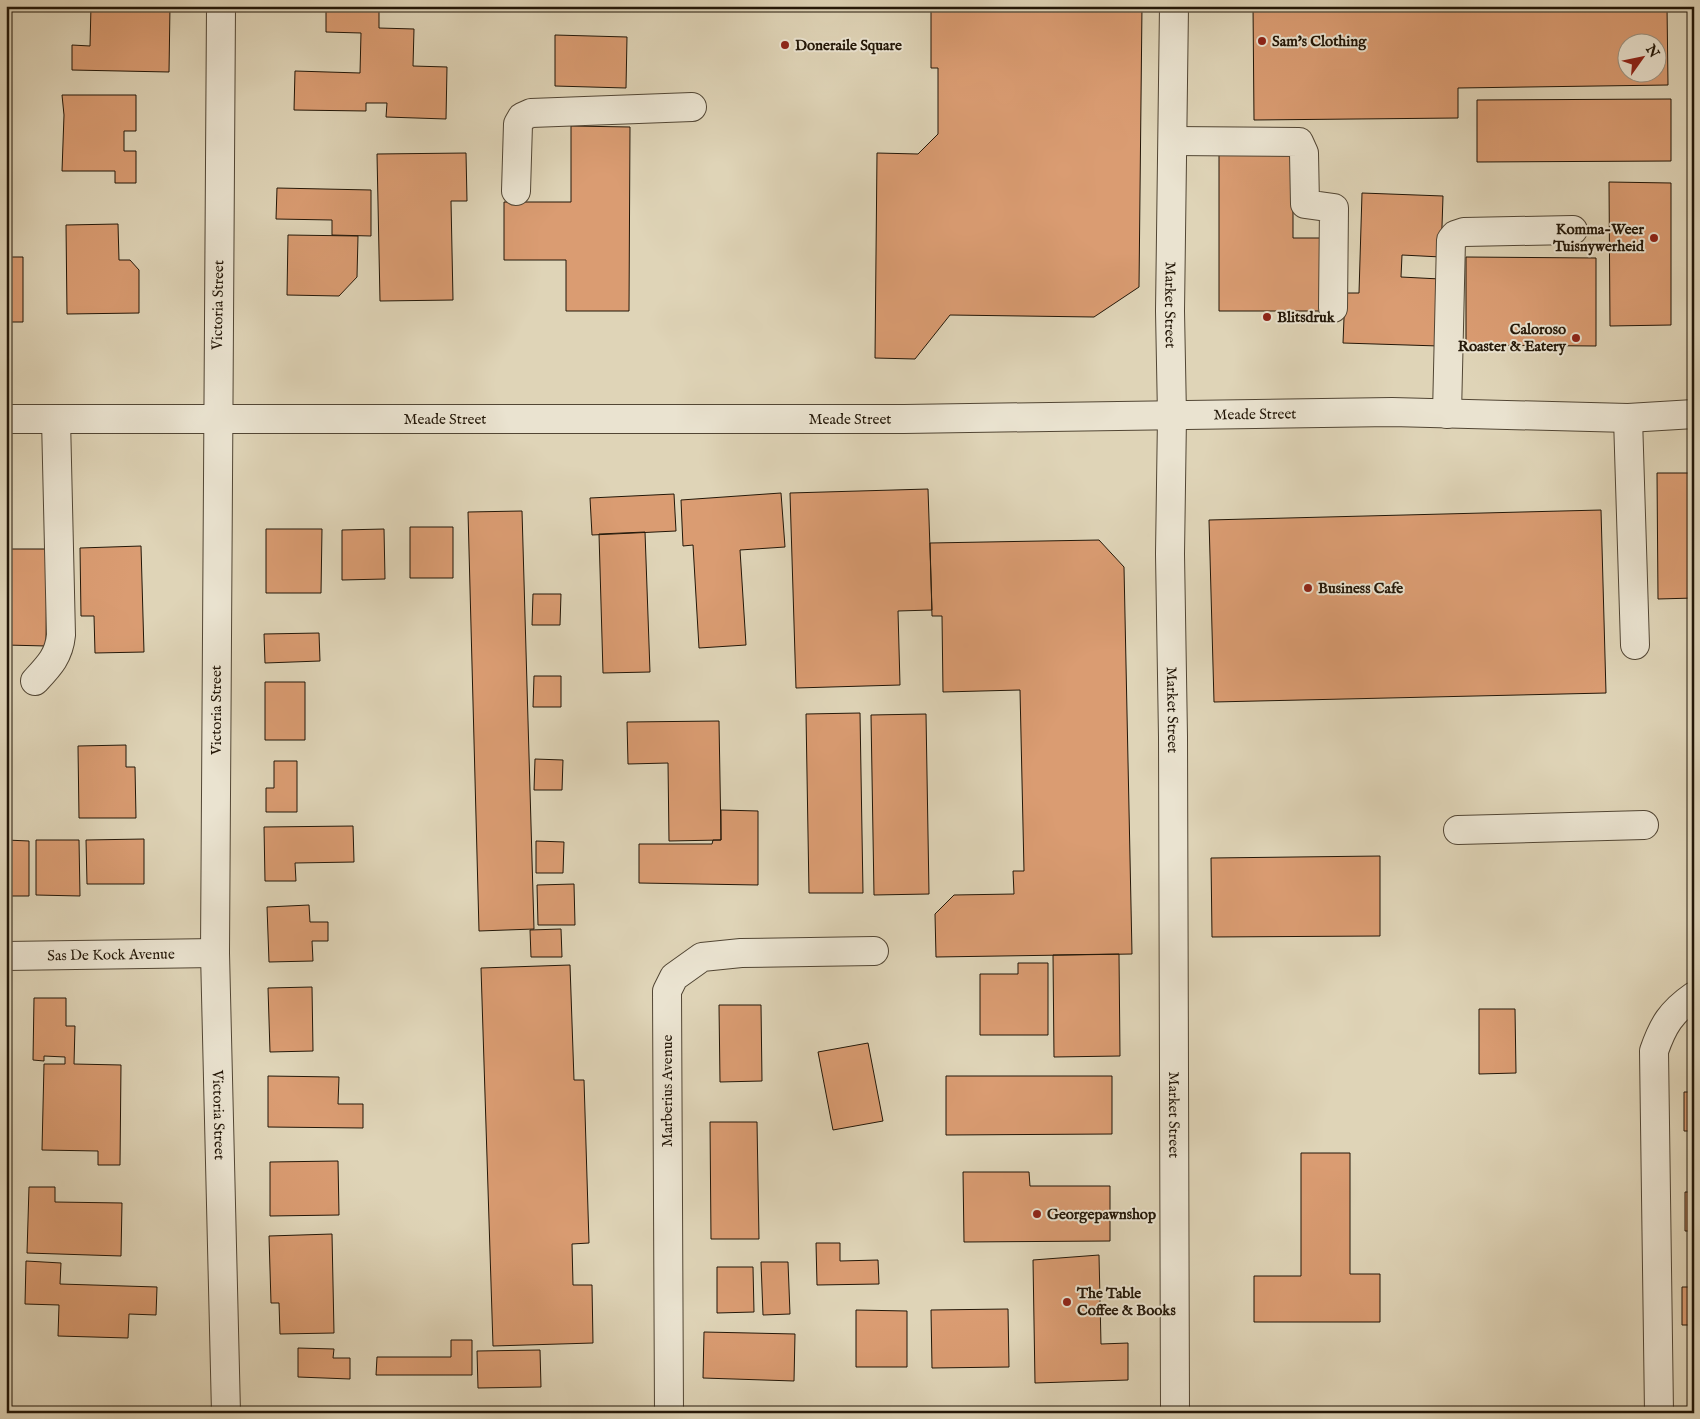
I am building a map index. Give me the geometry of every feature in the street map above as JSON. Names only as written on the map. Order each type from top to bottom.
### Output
[{"type":"street","name":"Victoria Street","points":[[221,6],[215,953],[226,1413]]},
{"type":"street","name":"Market Street","points":[[1174,6],[1170,311],[1172,416],[1170,554],[1174,756],[1176,1413]]},
{"type":"street","points":[[516,191],[518,124],[522,117],[531,113],[692,107]]},
{"type":"street","points":[[1173,141],[1299,142],[1304,153],[1305,204],[1334,208],[1333,308]]},
{"type":"street","points":[[1447,414],[1451,240],[1455,235],[1464,232],[1573,230]]},
{"type":"street","name":"Meade Street","points":[[6,419],[217,420],[1172,416],[1392,412],[1628,418],[1694,414]]},
{"type":"street","points":[[1628,418],[1635,645]]},
{"type":"street","points":[[35,681],[53,661],[59,650],[56,419]]},
{"type":"street","points":[[1458,830],[1644,825]]},
{"type":"street","name":"Marberius Avenue","points":[[669,1413],[667,992],[674,977],[702,958],[741,953],[874,951]]},
{"type":"street","name":"Sas De Kock Avenue","points":[[6,956],[215,953]]},
{"type":"street","points":[[1659,1413],[1654,1051],[1664,1025],[1682,1004],[1694,996]]},
{"type":"building","points":[[91,6],[170,6],[169,72],[72,70],[72,45],[90,46]]},
{"type":"building","points":[[326,6],[379,6],[379,28],[414,29],[413,66],[447,67],[446,119],[386,117],[387,103],[366,103],[366,111],[294,110],[295,71],[360,73],[361,33],[326,32]]},
{"type":"building","points":[[931,6],[1142,6],[1139,287],[1094,317],[950,315],[915,359],[875,358],[877,153],[918,154],[938,134],[938,68],[931,68]]},
{"type":"building","points":[[1253,6],[1667,6],[1667,32],[1618,32],[1618,82],[1668,82],[1668,85],[1458,88],[1458,118],[1254,120]]},
{"type":"building","points":[[555,35],[627,37],[626,88],[555,86]]},
{"type":"building","points":[[62,95],[136,95],[136,131],[124,131],[124,151],[136,151],[136,183],[115,183],[115,171],[62,171],[64,115]]},
{"type":"building","points":[[1671,99],[1671,161],[1477,162],[1477,100]]},
{"type":"building","points":[[571,126],[630,127],[629,311],[566,311],[566,260],[504,260],[504,202],[571,202]]},
{"type":"building","points":[[1219,149],[1293,149],[1293,238],[1321,238],[1321,311],[1219,311]]},
{"type":"building","points":[[466,153],[467,201],[451,201],[453,300],[380,301],[377,154]]},
{"type":"building","points":[[1609,182],[1671,183],[1671,325],[1610,326]]},
{"type":"building","points":[[277,188],[371,190],[371,236],[332,235],[332,220],[276,219]]},
{"type":"building","points":[[1362,193],[1443,196],[1441,257],[1402,255],[1401,277],[1440,279],[1439,346],[1343,343],[1345,293],[1359,293]]},
{"type":"building","points":[[118,224],[119,260],[130,260],[139,270],[139,313],[67,314],[66,225]]},
{"type":"building","points":[[288,235],[358,236],[357,277],[339,296],[287,295]]},
{"type":"building","points":[[6,257],[23,257],[23,322],[6,322]]},
{"type":"building","points":[[1466,257],[1596,258],[1596,346],[1466,345]]},
{"type":"building","points":[[1657,473],[1694,473],[1694,598],[1658,599]]},
{"type":"building","points":[[928,489],[932,610],[898,611],[900,685],[796,688],[790,493]]},
{"type":"building","points":[[781,493],[785,547],[740,550],[746,645],[699,648],[693,545],[683,546],[681,500]]},
{"type":"building","points":[[674,494],[676,531],[592,535],[590,498]]},
{"type":"building","points":[[1601,510],[1606,693],[1214,702],[1209,520]]},
{"type":"building","points":[[522,511],[534,929],[479,931],[468,512]]},
{"type":"building","points":[[410,527],[453,527],[453,578],[410,578]]},
{"type":"building","points":[[266,529],[322,529],[321,593],[266,593]]},
{"type":"building","points":[[384,529],[385,579],[342,580],[342,530]]},
{"type":"building","points":[[645,532],[650,672],[603,673],[599,534]]},
{"type":"building","points":[[1099,540],[1124,567],[1132,954],[936,957],[935,914],[954,895],[1014,894],[1013,871],[1024,871],[1020,690],[943,692],[942,616],[932,616],[930,543]]},
{"type":"building","points":[[141,546],[144,652],[95,653],[94,616],[81,616],[80,548]]},
{"type":"building","points":[[6,549],[47,549],[46,646],[6,645]]},
{"type":"building","points":[[533,594],[561,594],[560,625],[532,625]]},
{"type":"building","points":[[319,633],[320,661],[265,663],[264,634]]},
{"type":"building","points":[[534,676],[561,676],[561,707],[533,707]]},
{"type":"building","points":[[265,682],[305,682],[305,740],[265,740]]},
{"type":"building","points":[[860,713],[863,893],[809,893],[806,714]]},
{"type":"building","points":[[926,714],[929,894],[874,895],[871,715]]},
{"type":"building","points":[[719,721],[721,840],[669,841],[668,763],[628,764],[627,722]]},
{"type":"building","points":[[126,745],[126,767],[135,767],[136,818],[79,818],[78,746]]},
{"type":"building","points":[[535,759],[563,760],[562,790],[534,790]]},
{"type":"building","points":[[274,761],[297,761],[297,812],[266,812],[266,788],[274,788]]},
{"type":"building","points":[[721,810],[758,811],[758,885],[639,883],[639,844],[712,844],[713,840],[721,840]]},
{"type":"building","points":[[353,826],[354,862],[295,863],[296,881],[265,881],[264,827]]},
{"type":"building","points":[[144,839],[144,884],[87,884],[86,840]]},
{"type":"building","points":[[6,840],[29,841],[29,896],[6,896]]},
{"type":"building","points":[[36,840],[79,840],[80,896],[36,895]]},
{"type":"building","points":[[536,841],[564,842],[563,873],[536,873]]},
{"type":"building","points":[[1380,856],[1380,936],[1212,937],[1211,858]]},
{"type":"building","points":[[574,884],[575,925],[538,925],[537,885]]},
{"type":"building","points":[[309,905],[310,922],[328,922],[328,941],[312,941],[313,961],[269,962],[267,907]]},
{"type":"building","points":[[561,929],[562,957],[531,957],[530,930]]},
{"type":"building","points":[[1119,954],[1120,1056],[1054,1057],[1053,955]]},
{"type":"building","points":[[1018,963],[1048,963],[1048,1035],[980,1035],[980,974],[1018,974]]},
{"type":"building","points":[[570,965],[574,1080],[584,1080],[589,1243],[572,1244],[573,1285],[592,1285],[593,1343],[493,1346],[481,968]]},
{"type":"building","points":[[312,987],[313,1051],[270,1052],[268,988]]},
{"type":"building","points":[[34,998],[66,998],[66,1026],[75,1026],[74,1064],[121,1065],[120,1165],[98,1165],[98,1151],[42,1150],[44,1064],[65,1064],[65,1057],[44,1056],[44,1061],[33,1060]]},
{"type":"building","points":[[719,1005],[761,1005],[762,1081],[720,1082]]},
{"type":"building","points":[[1479,1009],[1515,1009],[1516,1073],[1479,1074]]},
{"type":"building","points":[[868,1043],[883,1121],[833,1130],[818,1052]]},
{"type":"building","points":[[1692,1060],[1694,1060],[1694,1325],[1682,1325],[1682,1287],[1692,1287],[1691,1231],[1685,1231],[1685,1192],[1692,1192],[1691,1131],[1684,1131],[1684,1092],[1692,1092]]},
{"type":"building","points":[[268,1076],[339,1077],[338,1104],[363,1104],[363,1128],[268,1127]]},
{"type":"building","points":[[946,1076],[1112,1076],[1112,1134],[946,1135]]},
{"type":"building","points":[[710,1122],[757,1122],[759,1239],[711,1239]]},
{"type":"building","points":[[1301,1153],[1350,1153],[1350,1274],[1380,1274],[1380,1322],[1254,1322],[1254,1276],[1301,1276]]},
{"type":"building","points":[[338,1161],[339,1215],[270,1216],[270,1162]]},
{"type":"building","name":"Georgepawnshop","points":[[963,1172],[1029,1172],[1030,1186],[1110,1186],[1110,1241],[964,1242]]},
{"type":"building","points":[[29,1187],[55,1187],[55,1202],[122,1203],[121,1256],[27,1253]]},
{"type":"building","points":[[332,1234],[334,1333],[280,1334],[279,1303],[271,1303],[269,1236]]},
{"type":"building","points":[[816,1243],[840,1243],[840,1261],[878,1260],[879,1284],[817,1285]]},
{"type":"building","name":"The Table Coffee & Books","points":[[1099,1255],[1101,1344],[1128,1343],[1128,1380],[1035,1383],[1033,1260]]},
{"type":"building","points":[[26,1261],[61,1263],[60,1284],[157,1287],[156,1315],[129,1314],[128,1338],[58,1336],[59,1305],[25,1304]]},
{"type":"building","points":[[761,1262],[788,1262],[790,1314],[763,1315]]},
{"type":"building","points":[[717,1267],[753,1267],[754,1312],[717,1313]]},
{"type":"building","points":[[1008,1309],[1009,1367],[932,1368],[931,1310]]},
{"type":"building","points":[[856,1310],[907,1311],[907,1367],[856,1367]]},
{"type":"building","points":[[704,1332],[795,1334],[794,1381],[703,1378]]},
{"type":"building","points":[[451,1340],[472,1340],[472,1375],[376,1375],[377,1357],[451,1357]]},
{"type":"building","points":[[298,1348],[334,1349],[333,1358],[350,1358],[350,1379],[298,1377]]},
{"type":"building","points":[[540,1350],[541,1387],[478,1388],[477,1351]]},
{"type":"place","name":"Sam's Clothing","points":[[1262,41]]},
{"type":"place","name":"Doneraile Square","points":[[785,45]]},
{"type":"place","name":"Komma-Weer Tuisnywerheid","points":[[1654,238]]},
{"type":"place","name":"Blitsdruk","points":[[1267,317]]},
{"type":"place","name":"Caloroso Roaster & Eatery","points":[[1576,338]]},
{"type":"place","name":"Business Cafe","points":[[1308,588]]},
{"type":"place","name":"Georgepawnshop","points":[[1037,1214]]},
{"type":"place","name":"The Table Coffee & Books","points":[[1067,1302]]}]
